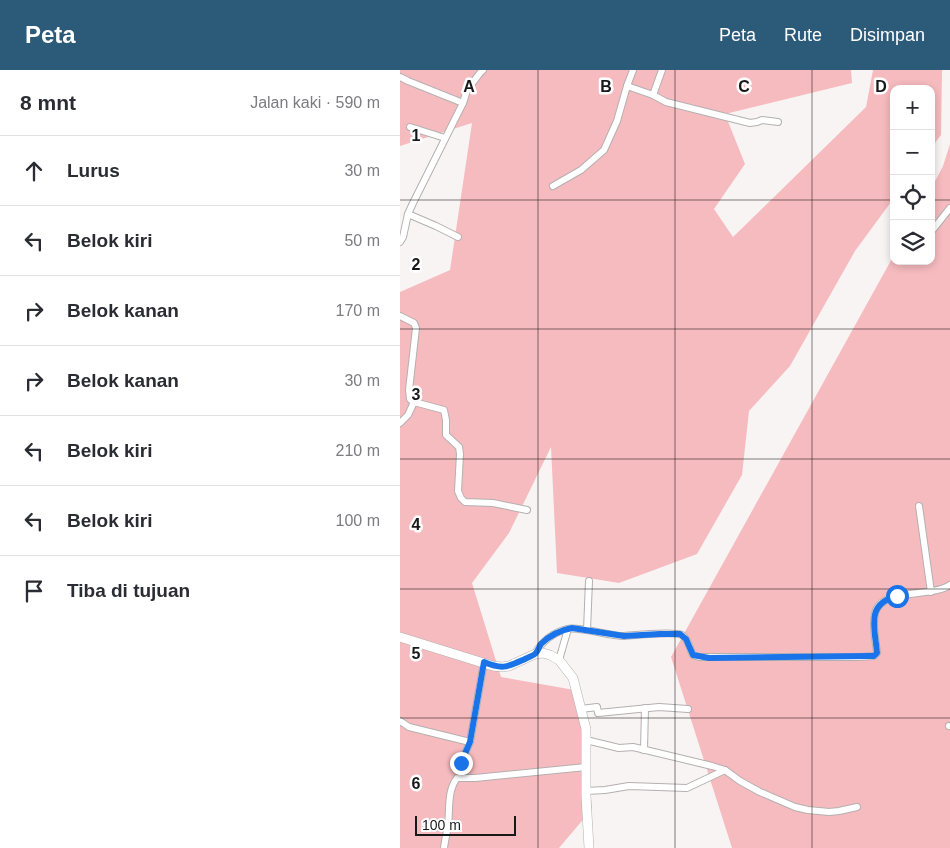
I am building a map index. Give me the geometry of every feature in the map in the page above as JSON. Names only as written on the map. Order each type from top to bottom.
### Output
[{"type":"street","points":[[400,242],[403,237],[408,214],[463,103],[467,90],[484,70]]},
{"type":"street","points":[[553,186],[581,170],[604,150],[617,121],[633,70]]},
{"type":"street","points":[[653,95],[662,70]]},
{"type":"street","points":[[400,77],[463,103]]},
{"type":"street","points":[[627,86],[653,95],[666,102],[746,122],[754,123],[766,119],[778,122]]},
{"type":"street","points":[[410,127],[445,138]]},
{"type":"street","points":[[935,228],[948,216],[950,208]]},
{"type":"street","points":[[408,214],[458,237]]},
{"type":"street","points":[[400,316],[414,323],[416,328],[409,390],[410,399],[414,402],[444,410],[446,435],[459,447],[458,491],[461,498],[466,502],[494,503],[526,510]]},
{"type":"street","points":[[400,423],[408,415],[414,402]]},
{"type":"street","points":[[919,506],[931,592]]},
{"type":"street","points":[[587,630],[589,581]]},
{"type":"street","points":[[535,654],[543,642],[551,636],[572,628],[624,636],[680,634],[686,639],[693,655],[704,657],[874,656],[877,653],[874,616],[878,605],[890,598],[931,592],[950,585]]},
{"type":"street","points":[[559,660],[568,629]]},
{"type":"street","points":[[400,637],[493,666],[509,666],[535,654],[543,653],[559,660],[574,678],[586,724],[586,791],[590,848]]},
{"type":"street","points":[[461,763],[470,742],[484,662]]},
{"type":"street","points":[[582,709],[597,707],[598,713],[659,707],[688,709]]},
{"type":"street","points":[[644,750],[645,708]]},
{"type":"street","points":[[400,721],[409,727],[470,742]]},
{"type":"street","points":[[586,740],[619,748],[633,747],[725,770],[760,792],[795,807],[829,812],[857,807]]},
{"type":"street","points":[[444,848],[448,823],[448,807],[453,785],[457,778],[475,778],[586,767]]},
{"type":"street","points":[[586,791],[629,786],[687,788],[725,770]]},
{"type":"shaded area","points":[[400,70],[851,70],[852,83],[725,114],[745,164],[714,209],[733,237],[866,107],[873,70],[942,70],[941,135],[935,143],[935,85],[890,85],[890,203],[855,251],[790,366],[749,411],[742,475],[697,554],[619,583],[557,573],[551,447],[509,533],[472,583],[501,677],[580,691],[592,809],[559,848],[400,848],[400,292],[450,270],[472,123],[400,146]]},
{"type":"shaded area","points":[[950,144],[950,848],[732,848],[671,657],[890,262],[890,265],[935,265],[935,181],[943,166]]},
{"type":"route","points":[[461,763],[470,742],[484,662],[502,667],[513,665],[535,654],[543,642],[551,636],[568,629],[624,636],[680,634],[686,639],[693,655],[709,658],[874,656],[877,653],[874,622],[876,610],[883,601],[897,596]]}]
